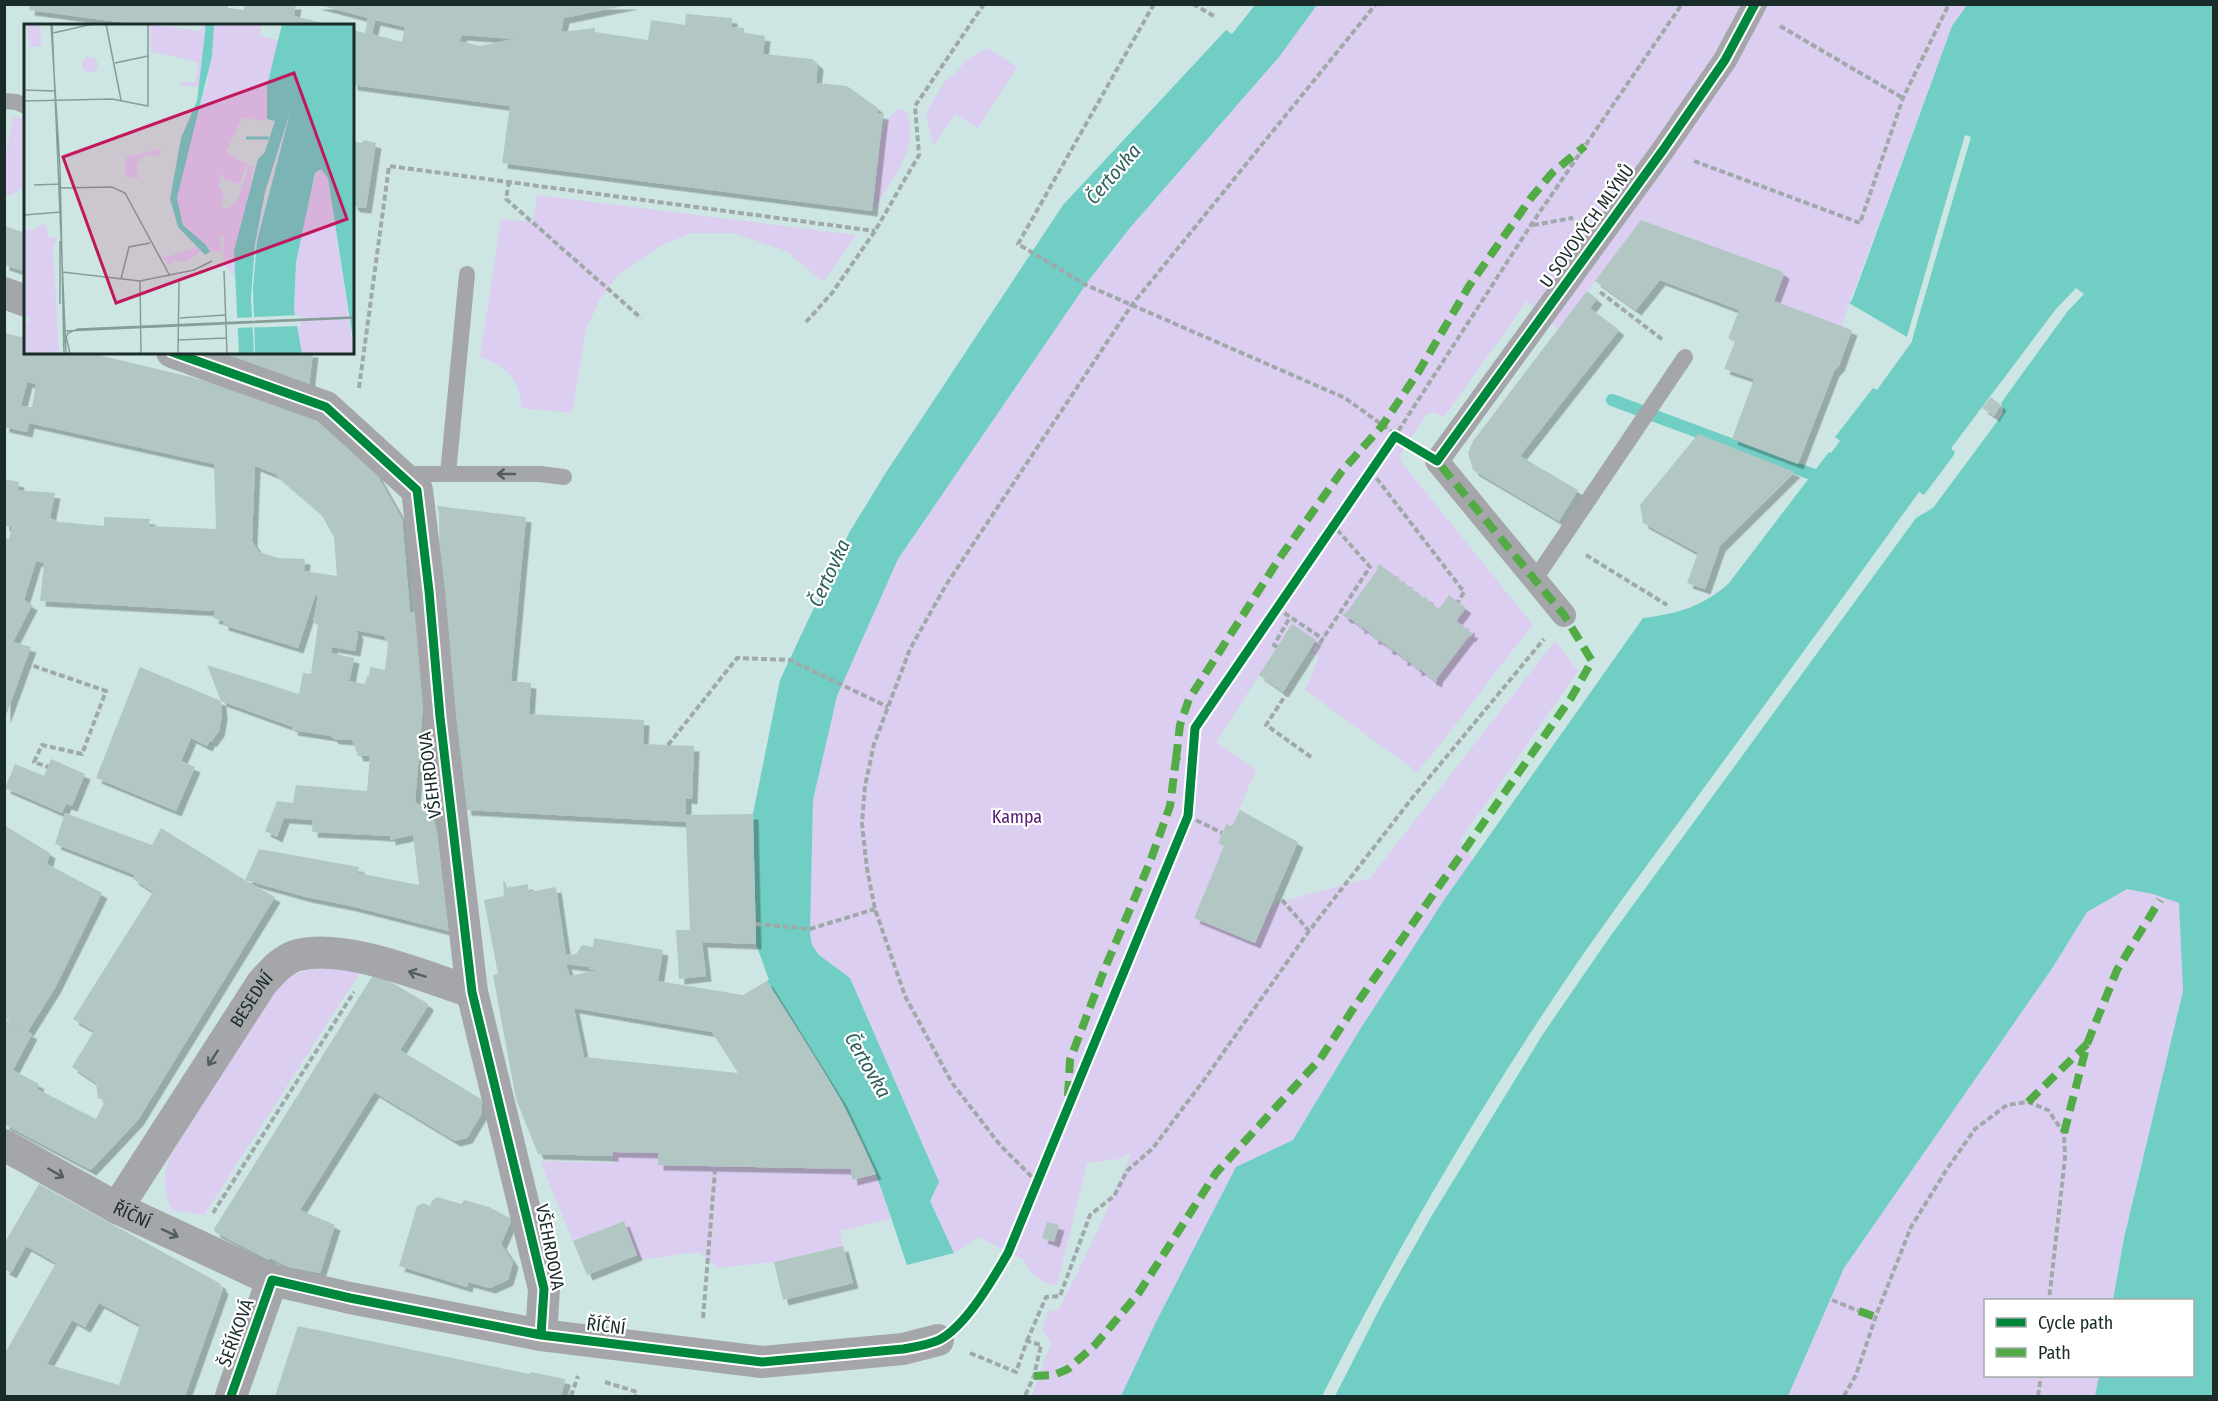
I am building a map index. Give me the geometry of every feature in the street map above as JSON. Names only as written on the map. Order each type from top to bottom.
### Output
[{"type":"street","name":"U SOVOVÝCH MLÝNŮ","points":[[1564,615],[1437,461],[1663,150],[1725,60],[1754,7]]},
{"type":"street","points":[[4,293],[24,300]]},
{"type":"street","name":"VŠEHRDOVA","points":[[178,354],[326,407],[417,490],[440,717],[472,992],[544,1289],[541,1335]]},
{"type":"street","name":"BESEDNÍ","points":[[117,1208],[262,982],[278,965],[296,956],[316,952],[342,952],[472,992]]},
{"type":"street","name":"ŘÍČNÍ","points":[[4,1144],[117,1208],[272,1281],[350,1298],[541,1335],[762,1362],[903,1349],[939,1340]]},
{"type":"street","name":"ŠEŘÍKOVÁ","points":[[231,1396],[272,1281]]},
{"type":"lane","points":[[4,101],[24,105]]},
{"type":"lane","points":[[448,474],[467,274]]},
{"type":"lane","points":[[1535,579],[1685,357]]},
{"type":"lane","points":[[399,474],[540,474],[564,477]]},
{"type":"path","points":[[806,322],[832,293],[875,231],[919,155],[915,106],[984,4]]},
{"type":"path","points":[[1154,4],[1018,244],[1086,285],[1345,398],[1395,436]]},
{"type":"path","points":[[1193,4],[1214,16]]},
{"type":"path","points":[[1038,1183],[1000,1145],[952,1083],[905,996],[875,909],[867,869],[862,824],[867,776],[874,744],[910,649],[946,585],[1131,306],[1376,4]]},
{"type":"path","points":[[972,1309],[982,1297],[1008,1253],[1188,816],[1195,728],[1395,436],[1531,225],[1682,4]]},
{"type":"path","points":[[1663,150],[1860,223],[1904,98],[1949,4]]},
{"type":"path","points":[[1754,7],[1904,98]]},
{"type":"path","points":[[362,374],[388,166],[875,231]]},
{"type":"path","points":[[509,182],[506,199],[641,318]]},
{"type":"path","points":[[1574,271],[1685,357]]},
{"type":"path","points":[[1371,471],[1464,592],[1458,602]]},
{"type":"path","points":[[1311,757],[1266,725],[1370,567],[1334,526]]},
{"type":"path","points":[[1562,540],[1667,605]]},
{"type":"path","points":[[1277,608],[1323,639]]},
{"type":"path","points":[[939,1340],[1016,1372],[1046,1298],[1060,1296],[1090,1215],[1114,1196],[1127,1171],[1153,1148],[1309,931],[1413,798],[1564,615]]},
{"type":"path","points":[[1277,647],[1274,645],[1290,617]]},
{"type":"path","points":[[668,745],[737,658],[790,660],[888,707]]},
{"type":"path","points":[[25,663],[106,692],[81,754],[42,745],[34,762],[48,767]]},
{"type":"path","points":[[1188,816],[1222,834]]},
{"type":"path","points":[[1276,893],[1309,931]]},
{"type":"path","points":[[756,924],[810,929],[875,909]]},
{"type":"path","points":[[209,1219],[355,990]]},
{"type":"path","points":[[1844,1396],[1856,1376],[1877,1313],[1911,1227],[1975,1129],[2007,1105],[2028,1102],[2048,1110],[2064,1133],[2065,1158],[2049,1299]]},
{"type":"path","points":[[703,1322],[715,1171]]},
{"type":"path","points":[[1832,1300],[1860,1311]]},
{"type":"path","points":[[1025,1396],[1034,1376],[1041,1345],[1028,1341]]},
{"type":"path","points":[[571,1396],[579,1373]]},
{"type":"path","points":[[2038,1396],[2041,1377]]},
{"type":"path","points":[[600,1380],[637,1392],[636,1396]]},
{"type":"green space","name":"Kampa","points":[[1317,5],[1967,5],[1952,26],[1841,326],[1774,301],[1784,274],[1781,271],[1642,220],[1558,329],[1527,301],[1444,417],[1434,412],[1427,414],[1402,451],[1400,456],[1402,463],[1533,625],[1417,772],[1305,690],[1319,657],[1310,650],[1316,640],[1292,624],[1216,742],[1256,770],[1232,826],[1225,824],[1218,843],[1224,846],[1194,917],[1250,941],[1272,904],[1370,878],[1555,641],[1578,671],[1460,841],[1473,860],[1359,1031],[1293,1140],[1236,1168],[1123,1396],[1033,1396],[1051,1343],[1042,1329],[1048,1312],[1059,1309],[1102,1222],[1132,1153],[1119,1159],[1087,1163],[1057,1286],[1037,1277],[1024,1260],[979,1237],[954,1253],[930,1201],[939,1182],[850,978],[819,955],[812,945],[810,933],[813,800],[837,696],[898,559],[1089,280],[1129,229],[1279,57]]},
{"type":"green space","points":[[988,48],[1017,67],[978,128],[955,114],[933,147],[926,112],[946,80],[954,75],[967,59]]},
{"type":"green space","points":[[901,109],[906,111],[910,124],[907,151],[895,176],[872,211],[880,138],[892,115]]},
{"type":"green space","points":[[13,117],[23,119],[24,188],[11,195],[5,195],[5,158]]},
{"type":"green space","points":[[537,195],[856,235],[823,282],[786,251],[733,233],[692,233],[658,247],[616,277],[599,301],[586,330],[572,413],[521,408],[515,381],[504,369],[480,357],[501,219],[533,222]]},
{"type":"green space","points":[[2127,888],[2179,903],[2183,991],[2124,1238],[2113,1299],[1984,1299],[1984,1377],[2099,1377],[2095,1396],[1788,1396],[1844,1268],[2053,967],[2087,912]]},
{"type":"green space","points":[[327,967],[359,971],[359,974],[204,1215],[172,1210],[165,1183],[170,1157],[272,991],[297,973]]},
{"type":"green space","points":[[613,1152],[658,1153],[658,1165],[851,1169],[852,1180],[876,1174],[891,1219],[840,1231],[843,1246],[774,1262],[718,1268],[699,1252],[639,1260],[623,1221],[573,1241],[540,1161],[613,1163]]},
{"type":"water","name":"Čertovka","points":[[1255,5],[1317,5],[1279,57],[1129,229],[1089,280],[898,559],[837,696],[813,800],[810,933],[812,945],[819,955],[850,978],[939,1182],[930,1201],[954,1253],[907,1265],[863,1144],[830,1082],[767,981],[769,980],[756,944],[753,814],[780,680],[849,533],[885,474],[1063,205],[1226,30],[1232,34]]},
{"type":"water","points":[[1967,5],[2213,5],[2213,1396],[2095,1396],[2099,1377],[2194,1377],[2194,1299],[2113,1299],[2124,1238],[2183,991],[2179,903],[2153,894],[2127,889],[2087,912],[2053,967],[1844,1268],[1788,1396],[1335,1396],[1382,1304],[1431,1217],[1543,1034],[1609,938],[1916,518],[1933,508],[2002,415],[2001,403],[2067,312],[2084,294],[2076,288],[2056,309],[1952,447],[1955,451],[1954,455],[1924,495],[1919,492],[1576,964],[1451,1160],[1322,1396],[1121,1396],[1156,1322],[1236,1167],[1293,1140],[1359,1031],[1444,900],[1643,618],[1689,608],[1710,598],[1729,583],[1829,452],[1831,453],[1840,441],[1835,437],[1873,388],[1877,390],[1911,343],[1970,137],[1965,136],[1907,337],[1849,303],[1952,26]]},
{"type":"pier","points":[[1965,135],[1971,137],[1911,343],[1907,337]]},
{"type":"building","points":[[30,4],[228,4],[228,8],[244,10],[245,4],[296,4],[294,16],[327,24],[133,24],[29,10]]},
{"type":"building","points":[[315,4],[633,4],[564,18],[561,32],[595,28],[595,32],[648,40],[651,20],[685,25],[686,14],[732,18],[732,27],[744,28],[744,33],[765,36],[763,54],[812,59],[818,64],[816,83],[847,86],[878,108],[877,113],[883,114],[872,211],[502,163],[510,106],[354,85],[354,30],[365,33],[368,18]],"holes":[[[375,20],[405,27],[402,42],[372,34]],[[462,35],[513,39],[480,46],[459,41]]]},
{"type":"building","points":[[364,140],[376,143],[366,208],[354,206],[354,141],[362,143]]},
{"type":"building","points":[[1641,220],[1781,271],[1784,274],[1774,301],[1852,330],[1798,464],[1732,439],[1754,379],[1724,369],[1735,342],[1729,339],[1729,336],[1739,310],[1660,280],[1636,310],[1595,281]]},
{"type":"building","points":[[4,226],[24,232],[24,271],[4,265]]},
{"type":"building","points":[[1587,291],[1597,299],[1590,308],[1619,330],[1520,456],[1578,490],[1559,521],[1473,470],[1468,453],[1473,441]]},
{"type":"building","points":[[4,333],[24,338],[24,354],[94,354],[224,385],[310,412],[376,473],[402,519],[410,612],[425,615],[428,645],[415,802],[432,814],[453,887],[449,931],[245,880],[259,849],[359,867],[358,873],[419,885],[413,835],[390,840],[390,836],[312,832],[313,820],[284,818],[277,837],[265,831],[277,801],[293,803],[296,785],[367,791],[370,756],[358,756],[352,740],[334,739],[331,736],[292,730],[293,727],[221,701],[207,665],[299,694],[303,673],[311,674],[318,625],[313,622],[318,596],[315,596],[298,648],[223,625],[223,621],[213,618],[215,611],[40,601],[44,563],[36,561],[24,600],[32,605],[13,642],[31,647],[5,718],[4,538],[9,539],[12,527],[4,526],[4,479],[19,482],[18,490],[55,493],[50,518],[59,522],[104,526],[104,517],[150,519],[149,526],[216,529],[214,464],[29,423],[27,432],[4,427]],"holes":[[[27,382],[36,384],[32,407],[21,406]],[[255,466],[275,474],[321,514],[334,537],[337,576],[304,571],[305,559],[278,558],[259,552],[252,541]],[[356,630],[384,636],[388,643],[385,670],[370,667],[365,684],[348,681],[354,658],[331,653],[332,647],[355,651],[358,634]]]},
{"type":"building","points":[[225,354],[313,354],[309,387],[270,375]]},
{"type":"building","points":[[1991,397],[2001,405],[1994,416],[1982,408]]},
{"type":"building","points":[[1698,434],[1795,472],[1720,546],[1705,589],[1687,583],[1698,553],[1643,523],[1640,505]]},
{"type":"building","points":[[437,506],[526,517],[511,681],[531,683],[529,714],[644,720],[643,744],[694,746],[692,799],[686,798],[686,815],[753,814],[756,944],[702,942],[706,976],[679,979],[676,930],[690,930],[686,822],[466,810],[440,582]]},
{"type":"building","points":[[1379,564],[1400,577],[1398,579],[1410,587],[1414,587],[1412,589],[1424,598],[1425,596],[1428,598],[1427,600],[1439,609],[1449,595],[1466,608],[1456,621],[1467,629],[1468,627],[1470,629],[1468,631],[1473,633],[1437,678],[1437,682],[1430,679],[1420,669],[1418,671],[1415,669],[1417,668],[1406,659],[1404,661],[1401,659],[1403,657],[1391,648],[1390,650],[1386,648],[1388,646],[1376,638],[1375,640],[1372,637],[1374,636],[1342,614],[1347,612],[1378,569]]},
{"type":"building","points":[[1292,624],[1316,640],[1283,692],[1259,675]]},
{"type":"building","points":[[140,667],[221,701],[222,715],[219,731],[207,746],[191,738],[181,761],[195,767],[176,811],[96,778]]},
{"type":"building","points":[[51,759],[85,774],[72,806],[66,804],[62,813],[5,788],[15,764],[44,776]]},
{"type":"building","points":[[1240,810],[1298,842],[1255,943],[1194,918],[1224,846],[1218,843],[1226,824],[1232,826]]},
{"type":"building","points":[[65,813],[152,845],[161,828],[275,897],[138,1120],[91,1170],[4,1124],[4,1019],[32,1034],[13,1070],[39,1084],[37,1089],[96,1119],[105,1101],[98,1098],[96,1083],[72,1067],[94,1031],[73,1019],[153,892],[133,879],[135,875],[55,844]]},
{"type":"building","points":[[4,825],[50,853],[47,864],[102,893],[55,988],[28,1031],[4,1018]]},
{"type":"building","points":[[503,881],[506,882],[507,888],[528,884],[529,892],[556,887],[566,955],[576,954],[582,945],[593,947],[594,938],[663,950],[658,981],[743,995],[767,981],[842,1102],[876,1174],[852,1180],[851,1169],[658,1165],[658,1153],[613,1152],[613,1156],[538,1154],[516,1099],[493,975],[498,974],[484,900],[504,896]],"holes":[[[566,964],[590,967],[589,969],[598,970],[570,976]],[[574,1008],[712,1032],[738,1073],[584,1057]]]},
{"type":"building","points":[[377,974],[427,1003],[428,1006],[400,1050],[481,1099],[482,1113],[467,1138],[455,1141],[374,1092],[300,1210],[335,1225],[320,1273],[289,1267],[270,1258],[269,1260],[215,1232],[214,1229],[373,975]]},
{"type":"building","points":[[39,1184],[221,1284],[223,1289],[185,1396],[4,1396],[4,1355],[56,1263],[26,1246],[11,1273],[4,1269],[4,1244]],"holes":[[[99,1303],[140,1325],[119,1385],[47,1364],[72,1320],[85,1327]]]},
{"type":"building","points":[[437,1197],[461,1204],[464,1200],[489,1207],[512,1219],[501,1244],[513,1262],[508,1280],[490,1288],[468,1282],[467,1287],[399,1266],[417,1206],[424,1203],[430,1206]]},
{"type":"building","points":[[624,1221],[637,1255],[587,1275],[573,1241]]},
{"type":"building","points":[[1047,1222],[1059,1225],[1054,1242],[1042,1238]]},
{"type":"building","points":[[843,1246],[853,1283],[783,1300],[774,1262]]},
{"type":"building","points":[[298,1326],[529,1374],[531,1372],[565,1379],[565,1381],[561,1396],[275,1396]]},
{"type":"waterway","points":[[1612,400],[1825,479]]},
{"type":"marked path","points":[[1176,759],[1180,725],[1189,699],[1281,556],[1342,471],[1382,426],[1419,371],[1469,286],[1531,198],[1552,173],[1585,146]]},
{"type":"marked path","points":[[1034,1376],[1054,1375],[1068,1369],[1095,1345],[1138,1294],[1216,1173],[1320,1059],[1571,698],[1592,661],[1564,615],[1437,461],[1440,457]]},
{"type":"marked path","points":[[1068,1096],[1070,1060],[1105,968],[1150,862],[1170,806],[1176,759],[1180,753]]},
{"type":"marked path","points":[[2064,1133],[2087,1044],[2117,970],[2160,900]]},
{"type":"marked path","points":[[2028,1102],[2087,1044]]},
{"type":"marked path","points":[[1859,1311],[1876,1317]]},
{"type":"cycle path","points":[[231,1396],[272,1280],[350,1298],[541,1335],[762,1362],[921,1346],[939,1340],[959,1324],[978,1301],[1008,1253],[1188,816],[1195,728],[1395,436],[1437,461],[1663,150],[1725,60],[1755,4]]},
{"type":"cycle path","points":[[178,354],[326,407],[417,490],[440,717],[472,992],[544,1289],[541,1335]]}]
